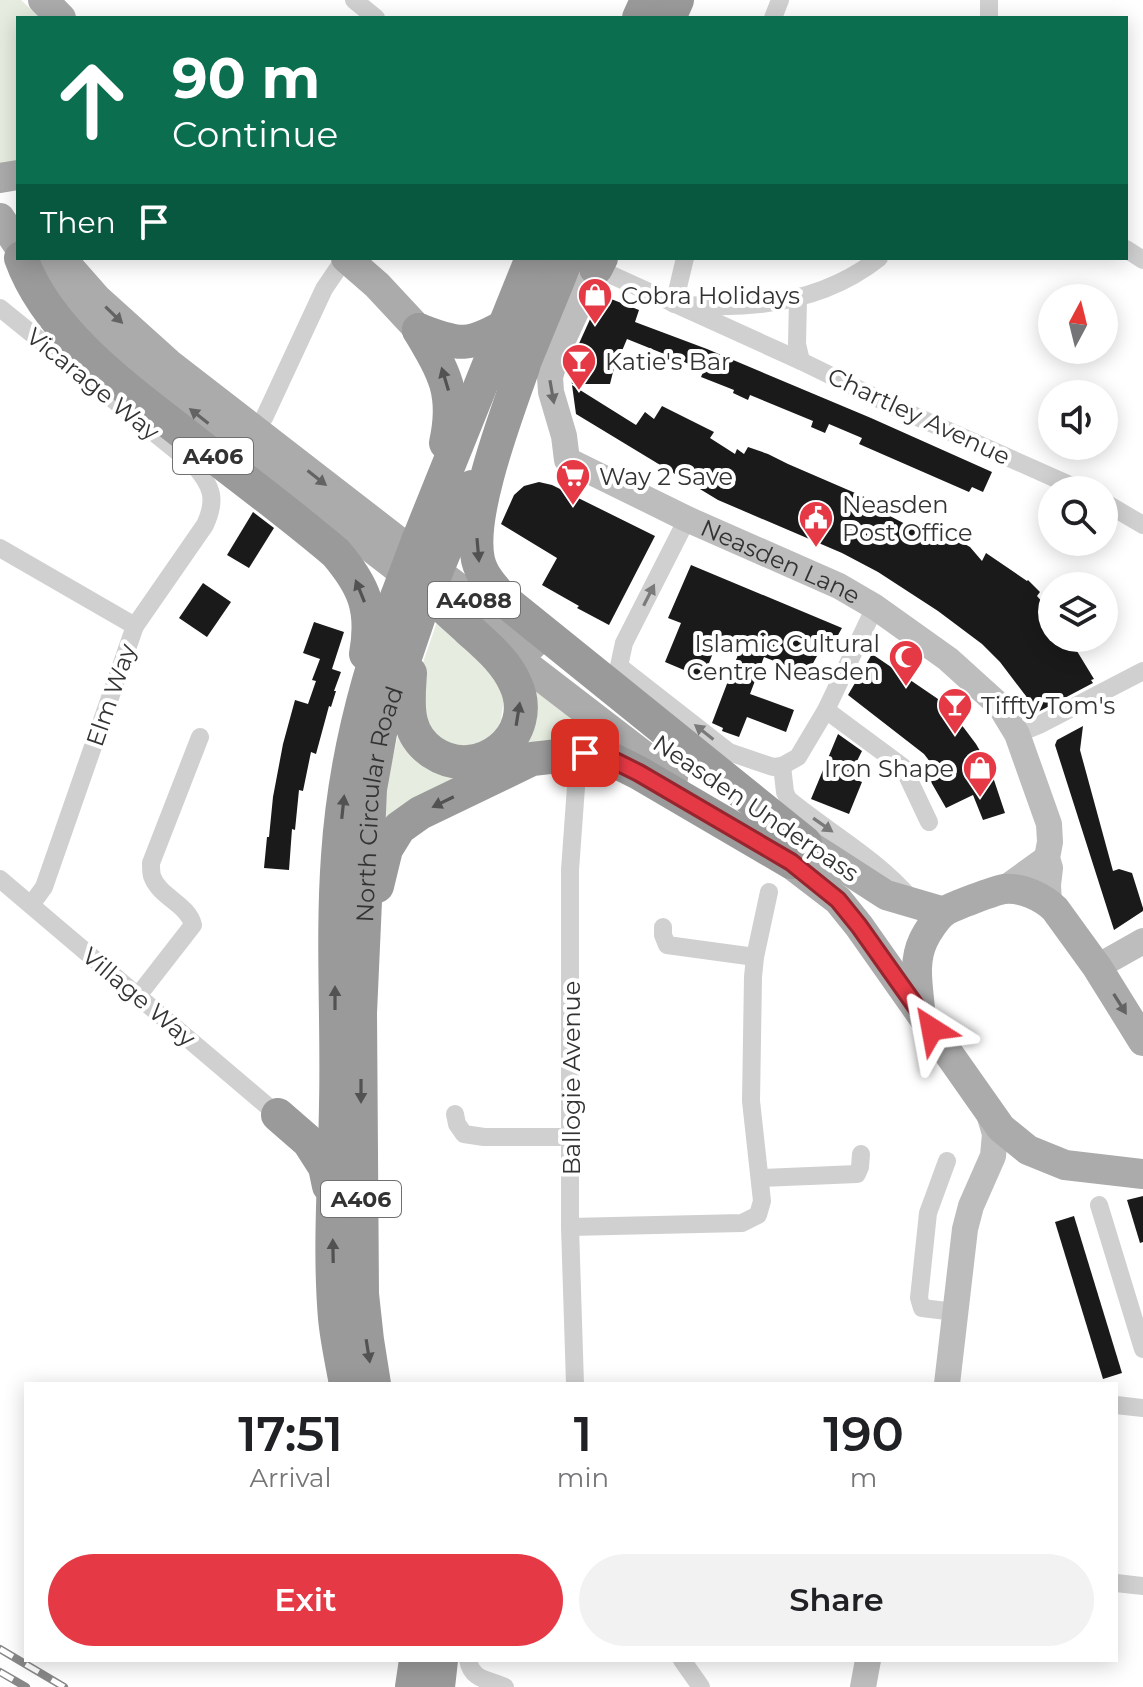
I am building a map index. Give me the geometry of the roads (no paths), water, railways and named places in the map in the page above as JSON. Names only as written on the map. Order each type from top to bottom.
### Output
[{"type":"highway","name":"A406","points":[[23,260],[36,290],[76,341],[162,416],[336,553],[351,571],[362,588],[369,628],[350,757]]},
{"type":"highway","name":"North Circular Road","points":[[430,549],[430,510],[531,260]]},
{"type":"highway","name":"North Circular Road","points":[[374,1382],[362,1294],[360,1013],[370,789],[381,728],[412,604],[430,549],[523,367],[588,261]]},
{"type":"highway","points":[[419,330],[465,343],[488,336],[507,325]]},
{"type":"highway","points":[[419,330],[440,363],[451,405],[447,440],[430,510]]},
{"type":"highway","name":"A406","points":[[523,367],[494,452],[481,505],[477,544],[482,572],[505,601],[798,852]]},
{"type":"highway","name":"North Circular Road","points":[[346,1382],[335,1319],[332,1202],[338,857],[350,757],[369,678],[382,635],[412,604]]},
{"type":"highway","name":"A406","points":[[360,1013],[378,876],[386,849],[399,828],[420,813],[532,759],[585,753],[611,759],[798,852]]},
{"type":"highway","points":[[278,1115],[294,1120],[311,1118],[325,1114],[336,1104]]},
{"type":"highway","points":[[278,1115],[309,1142],[325,1167],[332,1202]]},
{"type":"highway","points":[[412,1687],[416,1662]]},
{"type":"highway","points":[[438,1687],[441,1662]]},
{"type":"main road","points":[[43,0],[59,16]]},
{"type":"main road","name":"Neasden Underpass","points":[[30,260],[65,302],[135,366],[412,604],[655,766],[798,852],[886,895],[944,912]]},
{"type":"main road","name":"Neasden Underpass","points":[[63,260],[97,299],[168,363],[716,784],[798,852],[859,926],[920,1011]]},
{"type":"main road","points":[[348,260],[377,285],[419,330]]},
{"type":"main road","points":[[944,912],[1004,889],[1023,892],[1049,903],[1097,967],[1143,1041]]},
{"type":"main road","name":"A4088","points":[[944,912],[924,938],[918,954],[920,1011],[1001,1128],[1028,1150],[1065,1165],[1137,1169]]},
{"type":"street","points":[[354,0],[374,16]]},
{"type":"street","points":[[264,418],[324,289],[345,260]]},
{"type":"street","points":[[685,260],[674,304],[721,307],[765,305],[798,299],[864,270],[876,260]]},
{"type":"street","name":"Chartley Avenue","points":[[588,261],[895,407],[1050,476]]},
{"type":"street","name":"Neasden Lane","points":[[588,261],[550,377],[567,460],[687,519],[839,586],[875,607],[948,659],[1000,706],[1017,734],[1049,824],[1049,903]]},
{"type":"street","name":"Chartley Avenue","points":[[798,299],[797,344],[801,361]]},
{"type":"street","name":"Vicarage Way","points":[[0,308],[194,465],[207,480],[213,498]]},
{"type":"street","name":"Elm Way","points":[[31,905],[44,887],[135,626],[205,525],[212,510],[213,498]]},
{"type":"street","points":[[1118,510],[1143,525]]},
{"type":"street","points":[[687,519],[624,643],[619,666],[729,752],[773,767],[782,766],[798,757],[826,710],[875,607]]},
{"type":"street","points":[[0,548],[135,626]]},
{"type":"street","points":[[1017,734],[1143,671]]},
{"type":"street","points":[[826,710],[903,767],[929,822]]},
{"type":"street","points":[[137,997],[193,925],[191,917],[160,888],[152,876],[151,863],[200,737]]},
{"type":"street","points":[[782,766],[788,799],[868,857],[915,903]]},
{"type":"street","name":"Ballogie Avenue","points":[[575,1382],[570,1227],[570,870],[577,773]]},
{"type":"street","points":[[1004,889],[1047,858]]},
{"type":"street","name":"Village Way","points":[[0,879],[278,1115]]},
{"type":"street","points":[[570,1227],[742,1223],[758,1215],[762,1201],[751,1101],[755,957],[769,892]]},
{"type":"street","points":[[663,927],[667,945],[755,957]]},
{"type":"street","points":[[1097,967],[1143,941]]},
{"type":"street","points":[[947,1382],[965,1229],[971,1206],[993,1156],[995,1134],[988,1110]]},
{"type":"street","points":[[455,1114],[464,1134],[484,1137],[572,1137]]},
{"type":"street","points":[[760,1178],[857,1174],[861,1154]]},
{"type":"street","points":[[984,1178],[1003,1165],[1025,1157],[1065,1165]]},
{"type":"street","points":[[947,1161],[928,1213],[919,1298],[922,1308],[955,1312]]},
{"type":"street","points":[[1099,1205],[1143,1349]]},
{"type":"street","points":[[1118,1405],[1143,1408]]},
{"type":"street","points":[[1118,1583],[1143,1586]]},
{"type":"street","points":[[683,1662],[701,1687]]},
{"type":"street","points":[[863,1687],[868,1662]]},
{"type":"street","points":[[471,1667],[505,1687]]},
{"type":"railway","points":[[0,1649],[64,1687]]},
{"type":"railway","points":[[0,1672],[26,1687]]},
{"type":"place","name":"Cobra Holidays","points":[[595,326]]},
{"type":"place","name":"Katie's Bar","points":[[579,392]]},
{"type":"place","name":"Way 2 Save","points":[[573,507]]},
{"type":"place","name":"Neasden Post Office","points":[[816,549]]},
{"type":"place","name":"Islamic Cultural Centre Neasden","points":[[906,688]]},
{"type":"place","name":"Tiffty Tom's","points":[[955,736]]},
{"type":"place","name":"Iron Shape","points":[[980,799]]}]
